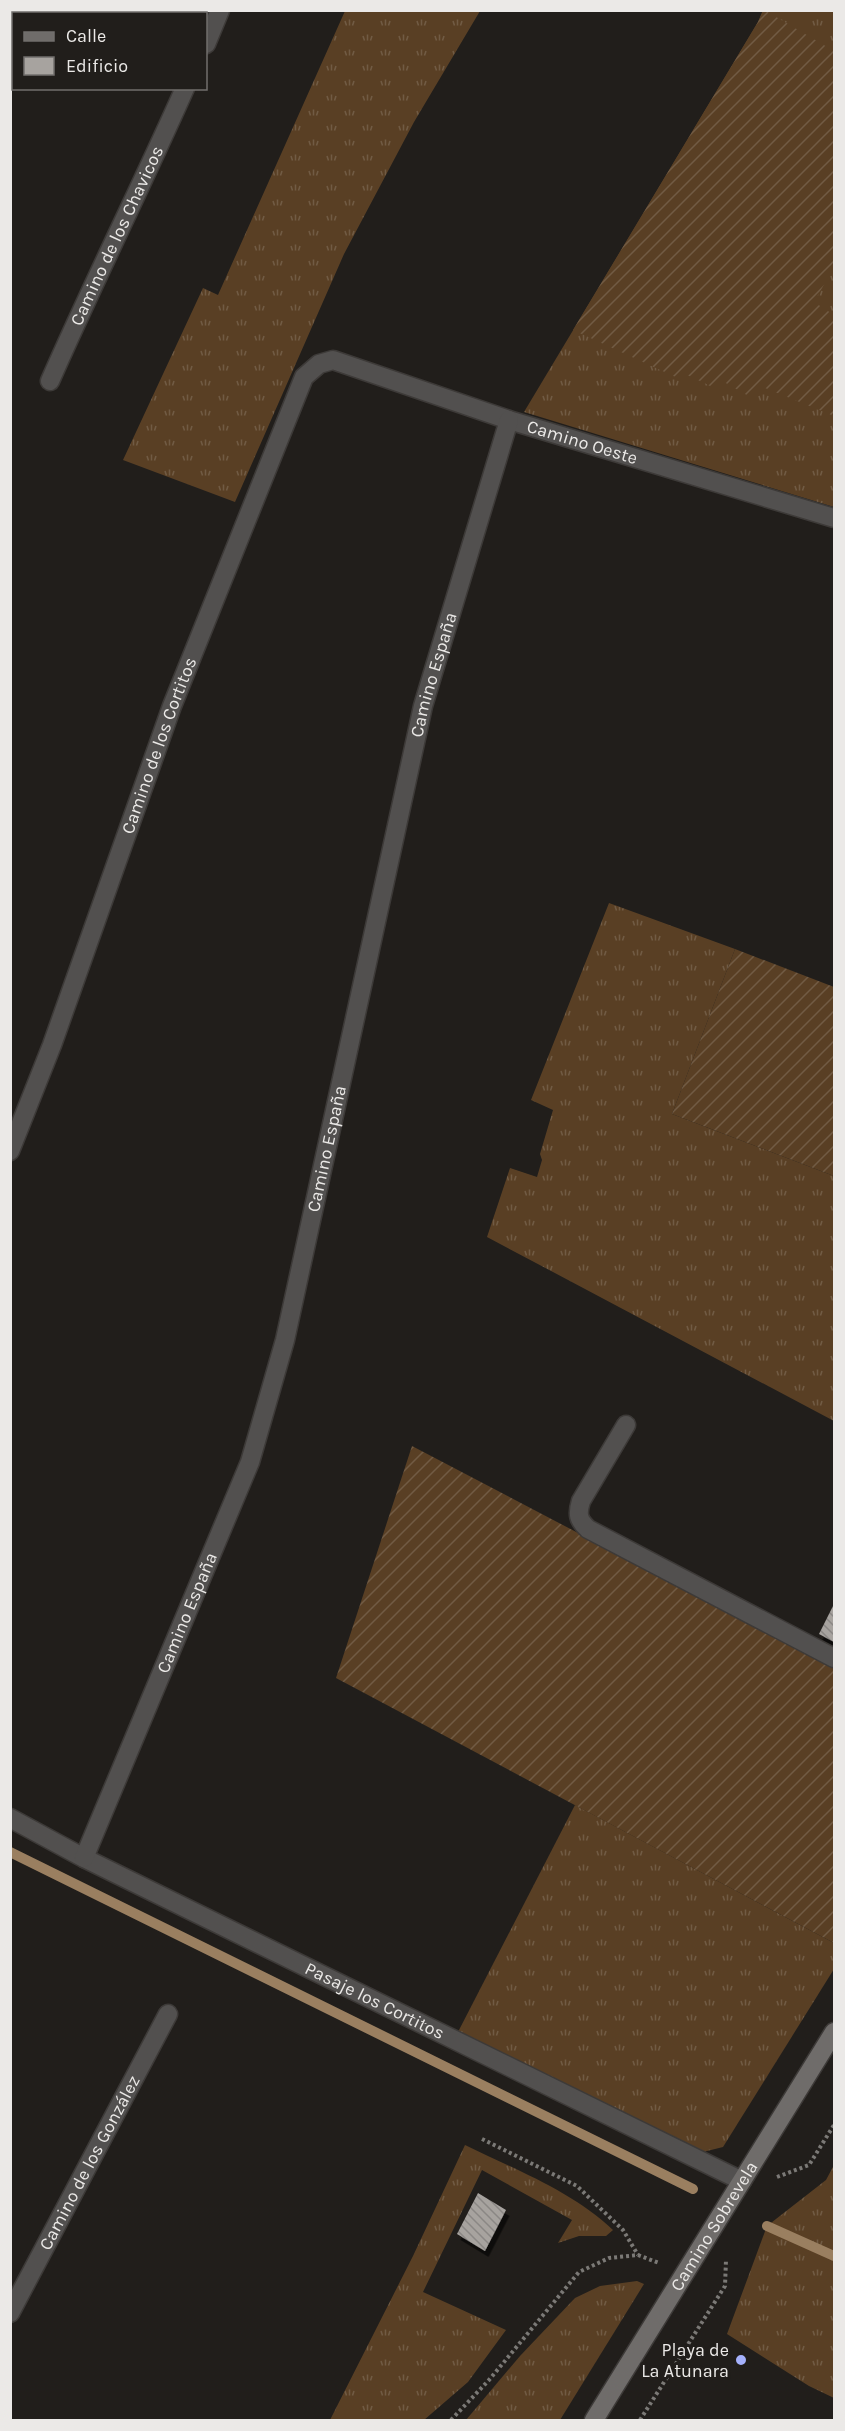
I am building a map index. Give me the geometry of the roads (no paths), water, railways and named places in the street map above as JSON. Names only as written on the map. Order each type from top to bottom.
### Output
[{"type":"main road","name":"Camino Sobrevela","points":[[594,2421],[834,2032]]},
{"type":"street","points":[[207,42],[220,10]]},
{"type":"street","name":"Camino de los Chavicos","points":[[50,381],[92,285],[135,200],[184,90]]},
{"type":"street","name":"Camino Oeste","points":[[333,360],[509,420],[834,518]]},
{"type":"street","name":"Camino de los Cortitos","points":[[10,1151],[52,1045],[172,706],[304,377],[320,364],[333,360]]},
{"type":"street","name":"Camino España","points":[[84,1858],[250,1462],[285,1340],[423,706],[509,420]]},
{"type":"street","points":[[626,1425],[581,1502],[578,1515],[581,1523],[588,1529],[834,1658]]},
{"type":"street","name":"Pasaje los Cortitos","points":[[10,1818],[84,1858],[742,2181]]},
{"type":"street","name":"Camino de los González","points":[[10,2313],[168,2014]]},
{"type":"waterway","points":[[10,1852],[693,2189]]},
{"type":"waterway","points":[[767,2226],[834,2256]]},
{"type":"place","name":"Playa de La Atunara","points":[[741,2360]]}]
